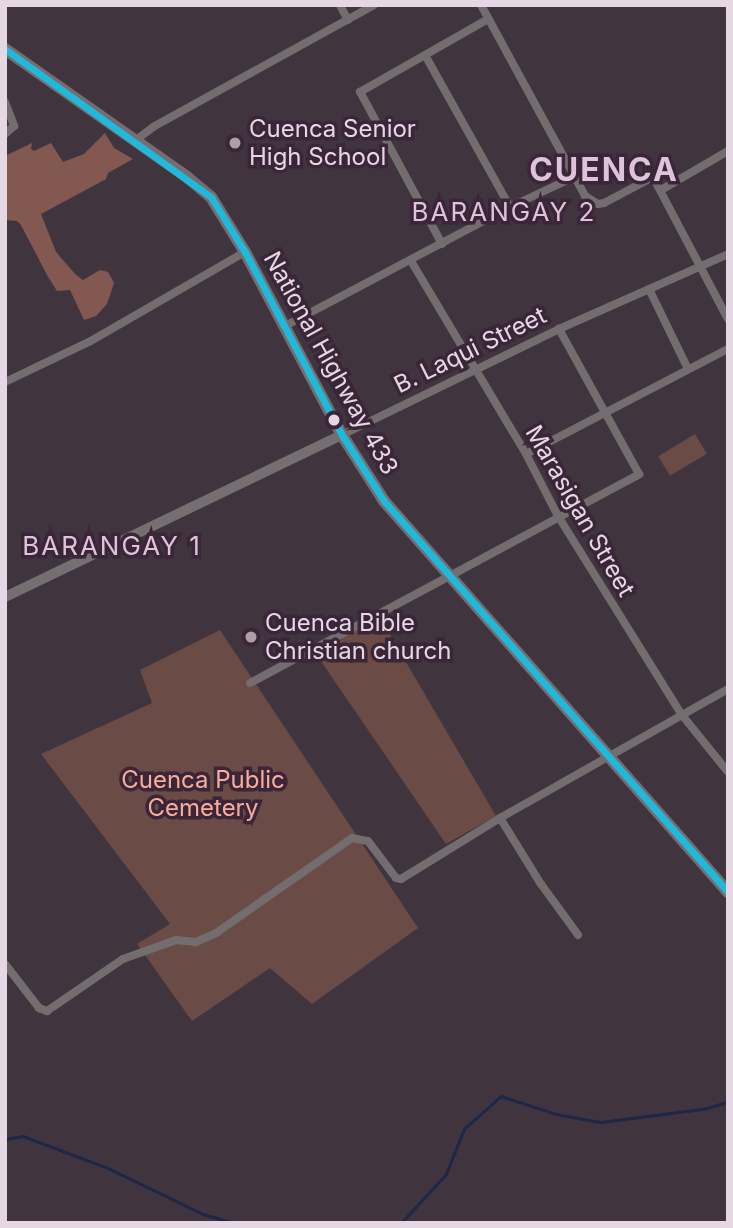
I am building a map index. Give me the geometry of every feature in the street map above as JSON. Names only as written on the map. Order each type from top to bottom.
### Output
[{"type":"main road","name":"National Highway 433","points":[[5,49],[211,197],[245,252],[342,435],[384,501],[728,892]]},
{"type":"main road","name":"B. Laqui Street","points":[[5,597],[342,435]]},
{"type":"street","points":[[340,5],[348,20]]},
{"type":"street","points":[[136,141],[153,127],[374,5]]},
{"type":"street","points":[[481,5],[572,177],[585,196],[597,204],[604,203],[653,177],[728,319]]},
{"type":"street","points":[[442,244],[360,92],[488,19]]},
{"type":"street","points":[[425,55],[510,207]]},
{"type":"street","points":[[5,102],[13,126],[5,134]]},
{"type":"street","points":[[661,190],[728,151]]},
{"type":"street","points":[[285,326],[572,177]]},
{"type":"street","points":[[5,382],[89,342],[245,252]]},
{"type":"street","name":"B. Laqui Street","points":[[342,435],[559,329],[728,254]]},
{"type":"street","name":"Marasigan Street","points":[[411,261],[526,454],[558,516],[682,715],[728,772]]},
{"type":"street","points":[[649,289],[688,369]]},
{"type":"street","points":[[250,683],[639,474],[559,329]]},
{"type":"street","points":[[526,454],[728,349]]},
{"type":"street","points":[[5,964],[39,1008],[47,1011],[123,959],[176,940],[196,942],[216,933],[352,838],[368,841],[396,878],[401,879],[500,818],[728,689]]},
{"type":"street","points":[[500,818],[541,884],[578,935]]},
{"type":"green space","points":[[695,434],[707,454],[670,476],[658,456]]},
{"type":"green space","points":[[379,616],[496,816],[446,844],[314,651]]},
{"type":"green space","name":"Cuenca Public Cemetery","points":[[220,630],[418,928],[312,1004],[270,968],[192,1021],[137,944],[170,924],[41,754],[152,703],[140,670]]},
{"type":"shaded area","points":[[105,133],[114,148],[133,159],[108,173],[106,179],[41,214],[56,252],[76,275],[83,280],[100,270],[108,272],[114,283],[107,304],[96,316],[84,320],[70,290],[57,291],[21,225],[17,221],[5,220],[5,156],[32,143],[31,149],[34,151],[51,143],[63,162],[84,154]]},
{"type":"waterway","points":[[401,1223],[446,1174],[464,1129],[501,1096],[556,1114],[601,1122],[703,1109],[728,1102]]},
{"type":"waterway","points":[[5,1139],[23,1136],[108,1168],[203,1214],[235,1223]]},
{"type":"transit line","points":[[5,49],[211,197],[245,252],[342,435],[384,501],[728,892]]},
{"type":"place","name":"Cuenca Senior High School","points":[[235,143]]},
{"type":"place","name":"Cuenca Bible Christian church","points":[[251,637]]},
{"type":"district","name":"CUENCA","points":[[604,170]]},
{"type":"district","name":"BARANGAY 2","points":[[504,212]]},
{"type":"district","name":"BARANGAY 1","points":[[112,546]]}]
